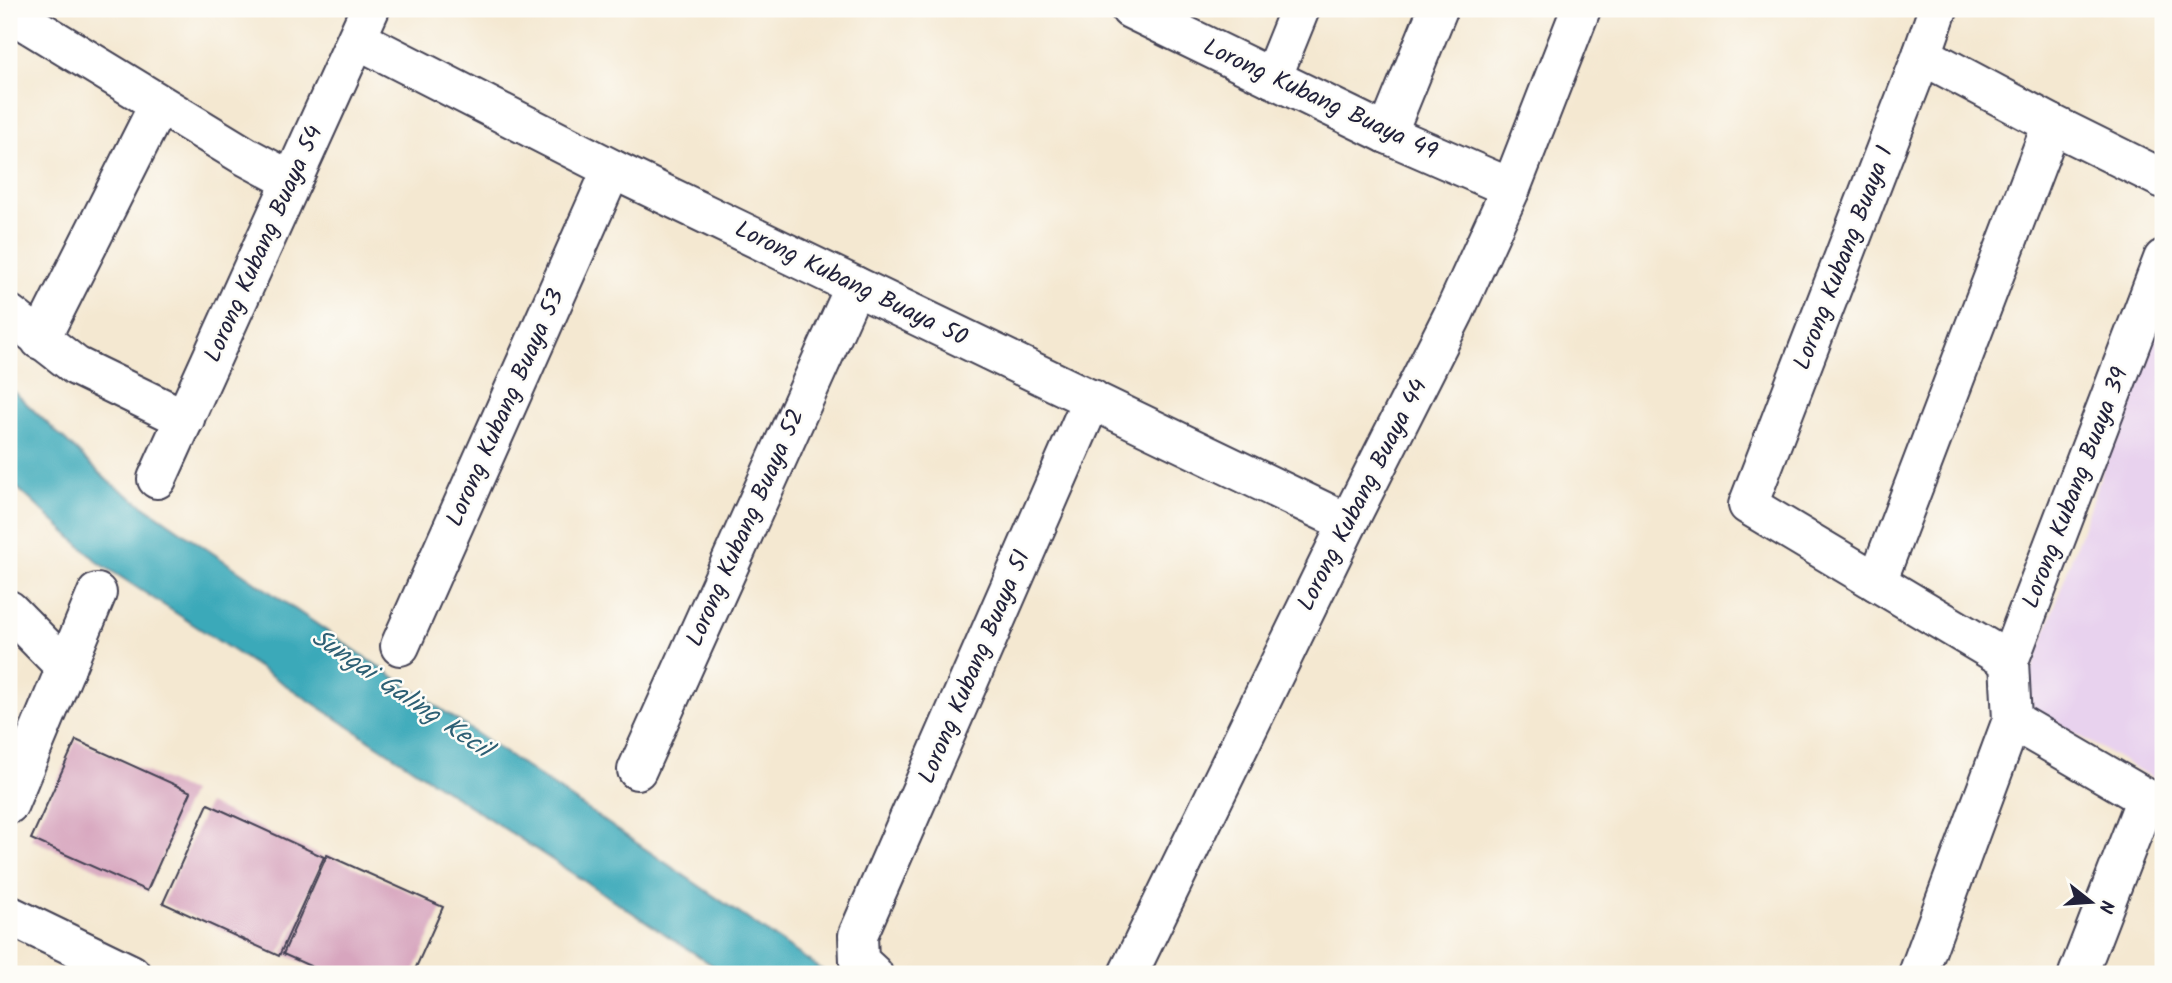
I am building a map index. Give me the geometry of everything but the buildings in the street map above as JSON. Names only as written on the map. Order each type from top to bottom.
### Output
[{"type":"street","name":"Lorong Kubang Buaya 49","points":[[1130,9],[1387,134],[1511,188]]},
{"type":"street","points":[[1272,78],[1300,9]]},
{"type":"street","points":[[1387,134],[1438,9]]},
{"type":"street","name":"Lorong Kubang Buaya 44","points":[[1128,974],[1348,523],[1454,313],[1511,188],[1581,9]]},
{"type":"street","name":"Lorong Kubang Buaya 1","points":[[1877,582],[1748,505],[1938,9]]},
{"type":"street","points":[[9,12],[245,156],[292,181]]},
{"type":"street","name":"Lorong Kubang Buaya 50","points":[[363,24],[612,169],[1348,523]]},
{"type":"street","name":"Lorong Kubang Buaya 54","points":[[157,479],[363,24]]},
{"type":"street","points":[[1922,55],[2052,124],[2163,178]]},
{"type":"street","points":[[40,340],[159,104]]},
{"type":"street","points":[[2009,661],[1877,582],[2052,124]]},
{"type":"street","name":"Lorong Kubang Buaya 53","points":[[400,646],[612,169]]},
{"type":"street","name":"Lorong Kubang Buaya 39","points":[[2012,720],[2009,661],[2163,259]]},
{"type":"street","name":"Lorong Kubang Buaya 52","points":[[637,770],[855,286]]},
{"type":"street","points":[[9,314],[76,366],[185,419]]},
{"type":"street","name":"Lorong Kubang Buaya 51","points":[[873,974],[859,961],[858,935],[1092,399]]},
{"type":"street","points":[[9,804],[97,593]]},
{"type":"street","points":[[9,610],[66,668]]},
{"type":"street","points":[[1918,974],[2012,720],[2154,803],[2078,974]]},
{"type":"street","points":[[9,915],[131,974]]},
{"type":"shaded area","points":[[2163,299],[2163,784],[2021,702]]},
{"type":"water","name":"Sungai Galing Kecil","points":[[9,387],[109,482],[828,974],[726,974],[98,562],[9,480]]}]
